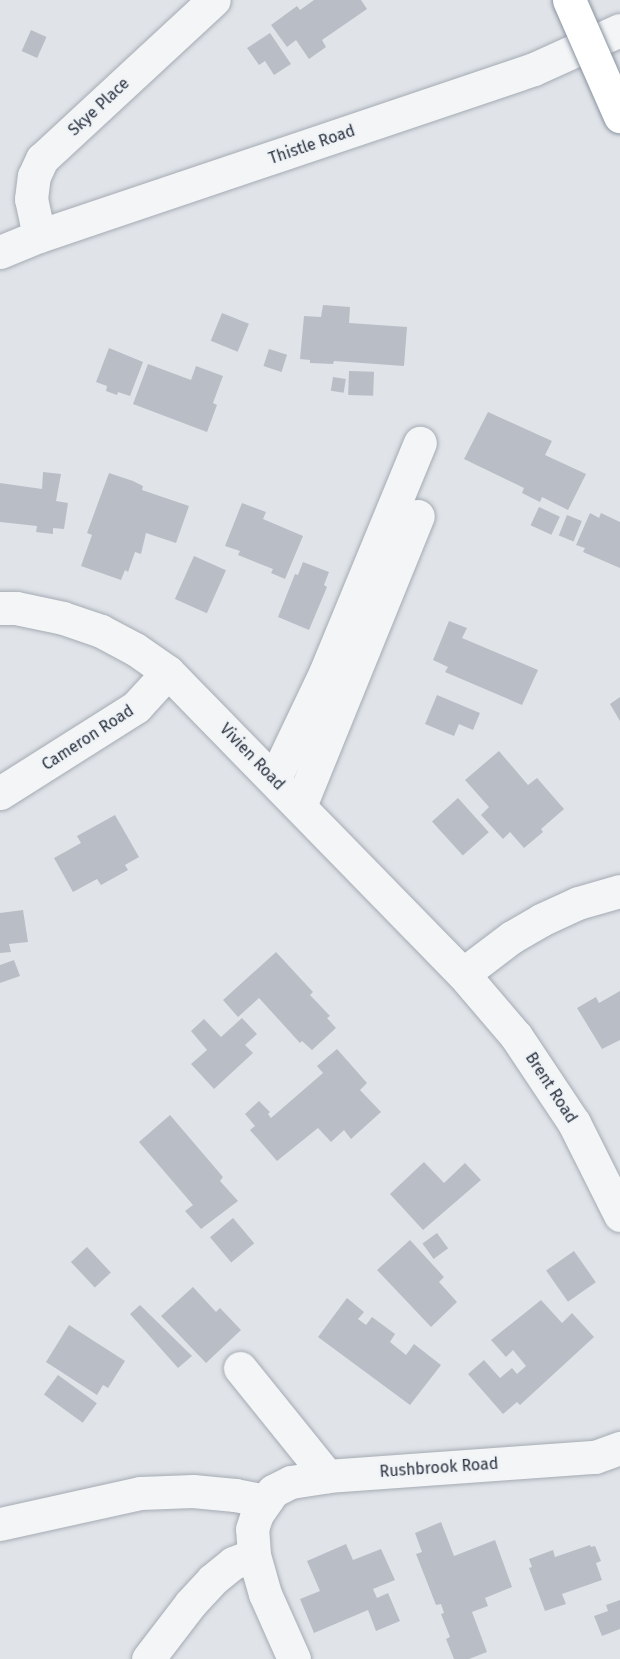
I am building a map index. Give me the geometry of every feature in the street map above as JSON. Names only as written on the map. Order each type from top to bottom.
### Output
[{"type":"highway","points":[[568,0],[620,116]]},
{"type":"street","name":"Skye Place","points":[[39,236],[31,199],[34,176],[42,159],[214,0]]},
{"type":"street","name":"Thistle Road","points":[[0,252],[39,236],[534,69],[620,30]]},
{"type":"street","points":[[274,780],[325,673],[420,443]]},
{"type":"street","points":[[300,806],[418,516]]},
{"type":"street","name":"Vivien Road","points":[[0,608],[16,608],[63,618],[101,632],[135,648],[168,672],[463,974]]},
{"type":"street","name":"Cameron Road","points":[[0,793],[74,749],[136,707],[168,672]]},
{"type":"street","points":[[463,974],[512,937],[541,920],[578,903],[620,891]]},
{"type":"street","name":"Brent Road","points":[[463,974],[516,1035],[574,1123],[620,1215]]},
{"type":"street","points":[[240,1368],[327,1476]]},
{"type":"street","name":"Rushbrook Road","points":[[294,1659],[265,1594],[254,1555],[252,1529],[256,1514],[273,1491],[291,1482],[327,1476],[595,1457],[620,1448]]},
{"type":"street","points":[[0,1524],[140,1493],[193,1491],[235,1495],[265,1501]]},
{"type":"street","points":[[148,1659],[190,1604],[212,1580],[233,1563],[254,1555]]},
{"type":"building","points":[[314,0],[361,0],[367,9],[322,40],[326,47],[309,59],[296,40],[287,47],[271,25],[297,6],[300,10]]},
{"type":"building","points":[[31,30],[47,37],[37,58],[22,51]]},
{"type":"building","points":[[270,33],[291,64],[274,75],[265,61],[259,65],[247,48]]},
{"type":"building","points":[[323,305],[350,307],[349,323],[407,327],[404,366],[334,361],[333,364],[310,363],[310,360],[300,359],[304,316],[321,317]]},
{"type":"building","points":[[222,313],[249,324],[238,352],[211,341]]},
{"type":"building","points":[[109,348],[143,362],[130,396],[106,391],[107,386],[96,382]]},
{"type":"building","points":[[269,349],[287,355],[282,372],[263,366]]},
{"type":"building","points":[[148,364],[191,380],[196,366],[223,376],[213,403],[217,405],[207,432],[133,404]]},
{"type":"building","points":[[349,371],[374,372],[373,396],[348,395]]},
{"type":"building","points":[[333,377],[346,379],[344,393],[331,391]]},
{"type":"building","points":[[488,412],[552,441],[545,455],[586,474],[568,510],[542,497],[540,502],[522,493],[524,488],[464,459]]},
{"type":"building","points":[[43,472],[61,474],[56,501],[68,503],[64,529],[53,528],[53,534],[36,532],[37,526],[0,522],[0,483],[42,489]]},
{"type":"building","points":[[109,473],[143,486],[142,490],[189,506],[176,543],[146,533],[141,554],[135,552],[128,572],[125,570],[121,580],[81,566],[92,535],[87,533]]},
{"type":"building","points":[[242,503],[266,512],[263,519],[303,536],[285,579],[271,573],[273,569],[238,555],[240,551],[225,546]]},
{"type":"building","points":[[539,507],[560,517],[551,535],[531,525]]},
{"type":"building","points":[[590,513],[599,518],[601,513],[620,522],[620,568],[583,552],[585,548],[576,545]]},
{"type":"building","points":[[567,515],[582,521],[574,541],[559,535]]},
{"type":"building","points":[[194,556],[226,570],[207,613],[175,599]]},
{"type":"building","points":[[303,562],[329,572],[324,585],[327,587],[309,630],[278,617],[295,574],[298,575]]},
{"type":"building","points":[[449,621],[467,628],[462,638],[538,670],[522,705],[445,672],[448,667],[433,660]]},
{"type":"building","points":[[437,695],[480,713],[473,730],[459,724],[454,736],[425,724]]},
{"type":"building","points":[[620,697],[620,721],[610,704]]},
{"type":"building","points":[[499,751],[528,785],[537,778],[564,809],[541,829],[543,832],[524,848],[510,832],[503,839],[481,815],[489,807],[465,780]]},
{"type":"building","points":[[458,798],[489,832],[463,856],[432,821]]},
{"type":"building","points":[[115,815],[139,857],[125,865],[128,870],[101,885],[97,879],[73,892],[54,858],[81,843],[77,836]]},
{"type":"building","points":[[23,910],[28,942],[9,944],[11,952],[0,953],[0,913]]},
{"type":"building","points":[[276,952],[313,992],[310,995],[330,1016],[327,1018],[336,1028],[312,1050],[302,1041],[300,1043],[259,998],[238,1017],[223,1000]]},
{"type":"building","points":[[14,960],[20,976],[0,983],[0,965]]},
{"type":"building","points":[[620,991],[620,1040],[602,1049],[577,1008],[596,997],[599,1003]]},
{"type":"building","points":[[242,1018],[257,1034],[245,1045],[253,1053],[214,1089],[191,1064],[207,1050],[191,1031],[204,1019],[221,1037]]},
{"type":"building","points":[[337,1049],[367,1083],[360,1090],[381,1112],[351,1139],[344,1130],[331,1142],[318,1128],[277,1161],[250,1130],[255,1126],[245,1114],[259,1101],[270,1112],[268,1114],[271,1118],[323,1073],[317,1066]]},
{"type":"building","points":[[170,1115],[223,1177],[220,1181],[238,1201],[201,1229],[185,1211],[193,1205],[139,1142]]},
{"type":"building","points":[[424,1162],[444,1183],[465,1163],[481,1180],[423,1230],[390,1194]]},
{"type":"building","points":[[233,1218],[254,1243],[231,1263],[210,1237]]},
{"type":"building","points":[[437,1233],[448,1248],[434,1259],[422,1244]]},
{"type":"building","points":[[410,1240],[444,1277],[439,1282],[457,1302],[431,1327],[377,1270]]},
{"type":"building","points":[[87,1247],[111,1273],[95,1288],[71,1262]]},
{"type":"building","points":[[574,1251],[596,1282],[568,1302],[546,1271]]},
{"type":"building","points":[[193,1287],[216,1312],[220,1308],[241,1330],[206,1363],[161,1316]]},
{"type":"building","points":[[347,1298],[364,1312],[358,1319],[366,1325],[372,1317],[395,1334],[390,1342],[406,1355],[414,1344],[441,1365],[410,1405],[318,1337]]},
{"type":"building","points":[[541,1300],[562,1323],[572,1313],[594,1337],[520,1405],[517,1402],[503,1414],[468,1374],[484,1360],[500,1378],[512,1368],[517,1374],[526,1366],[513,1350],[506,1357],[491,1340]]},
{"type":"building","points":[[140,1305],[192,1356],[178,1368],[130,1314]]},
{"type":"building","points":[[69,1325],[125,1361],[108,1388],[103,1385],[97,1395],[46,1362]]},
{"type":"building","points":[[58,1375],[97,1403],[83,1423],[44,1394]]},
{"type":"building","points":[[441,1522],[454,1556],[495,1540],[512,1587],[485,1598],[488,1606],[472,1612],[487,1652],[469,1659],[454,1659],[446,1639],[450,1637],[441,1614],[444,1613],[441,1604],[436,1605],[416,1554],[422,1552],[415,1533]]},
{"type":"building","points":[[346,1544],[353,1560],[381,1549],[395,1580],[373,1589],[377,1598],[388,1593],[400,1621],[376,1631],[368,1610],[314,1633],[300,1599],[320,1591],[307,1561]]},
{"type":"building","points":[[590,1545],[595,1546],[601,1561],[596,1563],[602,1580],[562,1594],[566,1604],[545,1611],[529,1568],[532,1567],[529,1559],[553,1550],[555,1557]]},
{"type":"building","points":[[620,1600],[620,1629],[602,1636],[594,1616],[608,1611],[606,1605]]}]
